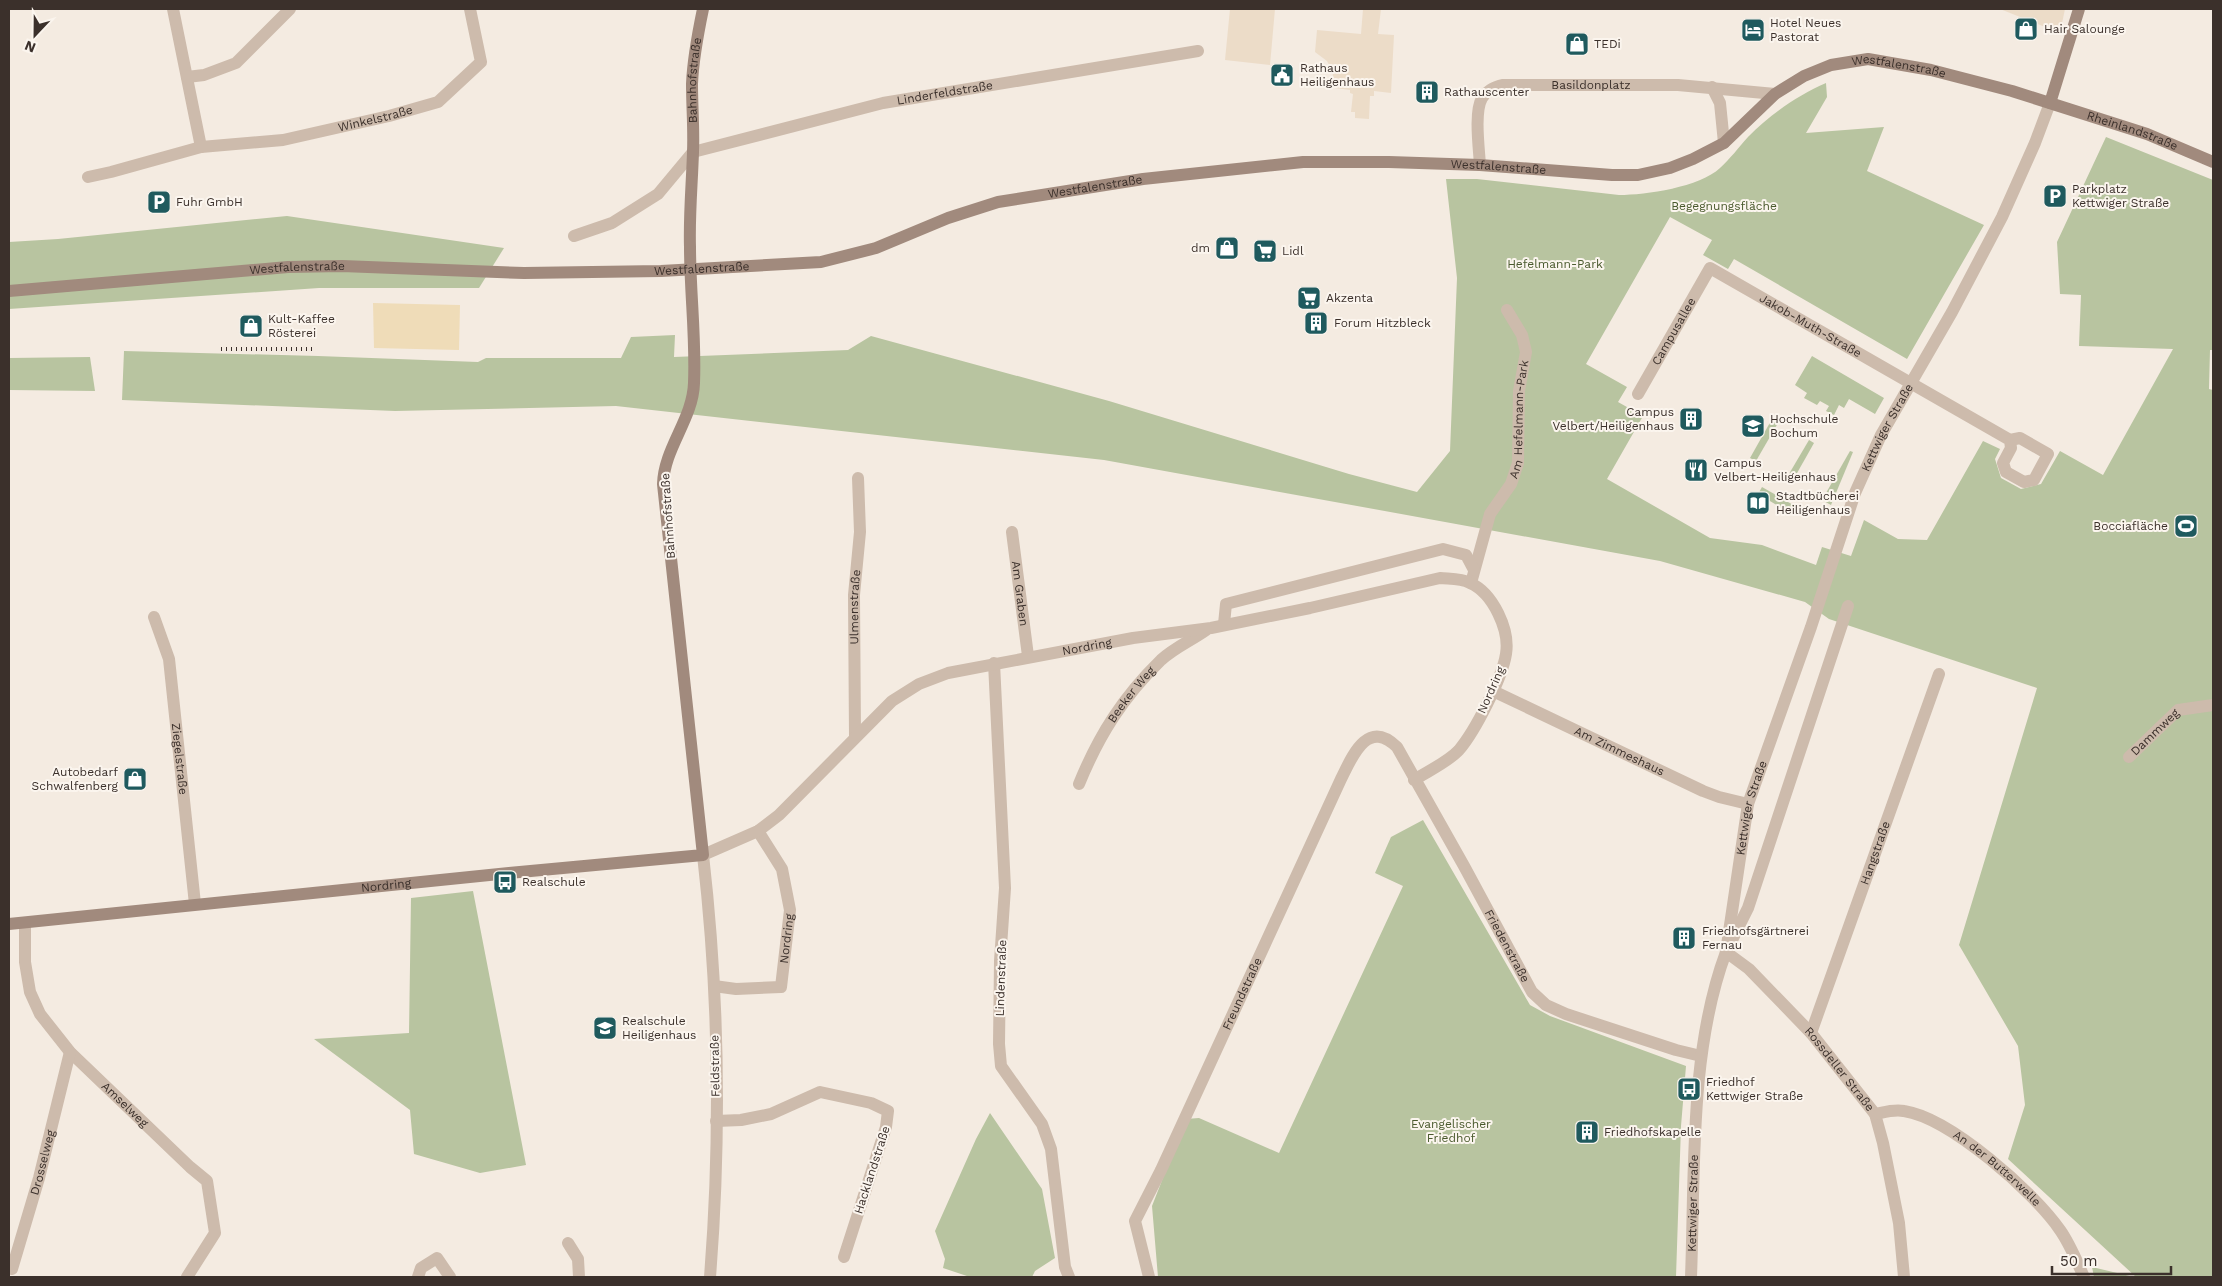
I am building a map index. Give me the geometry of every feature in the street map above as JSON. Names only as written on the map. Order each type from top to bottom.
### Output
[{"type":"street","points":[[173,9],[201,147]]},
{"type":"street","points":[[187,77],[204,75],[236,63],[290,9]]},
{"type":"street","name":"Winkelstraße","points":[[88,177],[201,147],[225,147],[283,140],[390,116],[438,102],[481,62],[470,9]]},
{"type":"street","name":"Bahnhofstraße","points":[[703,9],[695,48],[692,82],[693,152],[690,193],[694,331],[693,394],[664,471],[703,855]]},
{"type":"street","name":"Kettwiger Straße","points":[[1726,952],[1748,804],[1813,621],[1839,538],[1871,454],[2002,218],[2035,143],[2050,103],[2079,9]]},
{"type":"street","name":"Linderfeldstraße","points":[[693,152],[883,103],[1198,51]]},
{"type":"street","name":"Westfalenstraße","points":[[9,291],[288,267],[324,266],[495,273],[691,270],[821,262],[876,248],[948,218],[998,202],[1144,179],[1303,162],[1480,165],[1612,175],[1638,175],[1670,168],[1693,159],[1724,142],[1774,94],[1804,76],[1831,65],[1868,59],[1931,70],[2050,103]]},
{"type":"street","name":"Basildonplatz","points":[[1480,165],[1479,107],[1483,97],[1490,90],[1502,86],[1678,84],[1712,87],[1734,92],[1774,94]]},
{"type":"street","points":[[1712,87],[1720,103],[1724,142]]},
{"type":"street","name":"Rheinlandstraße","points":[[2050,103],[2147,134],[2213,162]]},
{"type":"street","points":[[574,236],[612,223],[658,194],[693,152]]},
{"type":"street","name":"Jakob-Muth-Straße","points":[[1710,268],[2010,440]]},
{"type":"street","name":"Campusallee","points":[[1638,394],[1710,268]]},
{"type":"street","name":"Am Hefelmann-Park","points":[[1473,577],[1490,514],[1511,484],[1518,463],[1519,391],[1526,352],[1522,335],[1507,310]]},
{"type":"street","name":"Ulmenstraße","points":[[855,737],[854,595],[860,532],[858,478]]},
{"type":"street","name":"Am Graben","points":[[1012,532],[1028,656]]},
{"type":"street","points":[[1224,624],[1226,604],[1443,549],[1466,555],[1473,577]]},
{"type":"street","name":"Nordring","points":[[9,924],[703,855],[758,831],[798,798],[855,737],[892,701],[919,684],[948,673],[1028,656],[1133,638],[1211,628],[1310,608],[1440,578],[1473,577],[1499,613],[1506,639],[1506,655],[1493,691],[1467,740],[1457,752],[1414,780]]},
{"type":"street","name":"Kettwiger Straße","points":[[1691,1277],[1701,1056],[1719,972],[1726,952],[1748,908],[1848,606]]},
{"type":"street","name":"Ziegelstraße","points":[[154,617],[169,659],[195,904]]},
{"type":"street","name":"Beeker Weg","points":[[1079,784],[1094,747],[1120,705],[1162,659],[1211,628]]},
{"type":"street","name":"Lindenstraße","points":[[994,663],[1005,888],[1000,961],[999,1044],[1001,1066],[1042,1124],[1051,1149],[1065,1267],[1069,1277]]},
{"type":"street","name":"Hangstraße","points":[[1811,1033],[1939,674]]},
{"type":"street","name":"Am Zimmeshaus","points":[[1493,691],[1703,791],[1748,804]]},
{"type":"street","name":"Dammweg","points":[[2128,757],[2178,710],[2213,706]]},
{"type":"street","name":"Freundstraße","points":[[1149,1277],[1135,1221],[1161,1170],[1282,904],[1357,747],[1365,740],[1377,737],[1390,741]]},
{"type":"street","name":"Friedenstraße","points":[[1390,741],[1397,747],[1538,1000],[1566,1014],[1676,1050],[1701,1056]]},
{"type":"street","name":"Nordring","points":[[714,986],[736,989],[781,987],[790,910],[782,869],[758,831]]},
{"type":"street","name":"Feldstraße","points":[[703,855],[714,986],[716,1121],[710,1277]]},
{"type":"street","name":"Amselweg","points":[[25,923],[25,962],[30,992],[40,1014],[70,1052],[190,1168],[207,1180],[215,1233],[187,1277]]},
{"type":"street","name":"Rossdeller Straße","points":[[1726,952],[1749,969],[1811,1033],[1874,1114],[1883,1143],[1899,1223],[1904,1277]]},
{"type":"street","name":"Drosselweg","points":[[9,1268],[12,1269],[39,1178],[70,1052]]},
{"type":"street","name":"Hacklandstraße","points":[[716,1121],[741,1120],[771,1114],[820,1092],[871,1103],[888,1111],[886,1127],[844,1257]]},
{"type":"street","name":"An der Butterwelle","points":[[1874,1114],[1891,1110],[1919,1115],[1943,1126],[1994,1163],[2033,1197],[2060,1231],[2084,1277]]},
{"type":"street","points":[[568,1243],[578,1258],[578,1277]]},
{"type":"street","points":[[418,1277],[421,1268],[437,1258],[450,1277]]},
{"type":"green space","points":[[1826,83],[1827,97],[1806,133],[1884,127],[1867,171],[1984,225],[1907,359],[1734,259],[1728,269],[1703,255],[1712,240],[1670,217],[1586,364],[1627,387],[1618,402],[1643,416],[1607,479],[1710,538],[1762,545],[1816,565],[1822,547],[1851,556],[1864,520],[1898,539],[1927,540],[1983,441],[2000,449],[1995,459],[2001,478],[2021,489],[2041,484],[2060,451],[2103,475],[2173,349],[2079,346],[2081,295],[2060,294],[2057,242],[2106,137],[2213,180],[2213,350],[2210,350],[2209,389],[2213,390],[2213,1277],[2136,1277],[2008,1159],[2025,1105],[2018,1046],[1959,945],[2037,688],[1829,619],[1805,602],[1660,561],[1104,460],[616,406],[395,411],[122,400],[124,351],[478,362],[486,358],[621,358],[631,337],[675,335],[674,357],[848,350],[871,336],[1109,401],[1349,474],[1417,492],[1450,451],[1457,278],[1446,179],[1477,179],[1619,195],[1672,189],[1711,175],[1724,164],[1748,137],[1775,113],[1805,93]]},
{"type":"green space","points":[[287,216],[504,248],[479,288],[319,288],[9,309],[9,242],[58,239]]},
{"type":"green space","points":[[1812,356],[1884,398],[1875,414],[1849,399],[1844,408],[1839,405],[1834,415],[1826,411],[1829,406],[1820,401],[1817,405],[1804,398],[1807,393],[1795,385]]},
{"type":"green space","points":[[90,357],[95,391],[9,390],[9,358]]},
{"type":"green space","points":[[1772,419],[1778,423],[1756,461],[1750,458]]},
{"type":"green space","points":[[1809,440],[1814,443],[1792,482],[1786,479]]},
{"type":"green space","points":[[1850,451],[1853,452],[1831,505],[1822,500]]},
{"type":"green space","points":[[1762,487],[1795,506],[1790,513],[1758,494]]},
{"type":"green space","name":"Evangelischer Friedhof","points":[[1423,820],[1530,1005],[1550,1016],[1686,1066],[1681,1126],[1676,1277],[1158,1277],[1152,1206],[1186,1119],[1199,1118],[1279,1153],[1403,886],[1375,873],[1391,837]]},
{"type":"green space","points":[[473,891],[526,1165],[480,1173],[414,1154],[410,1110],[314,1039],[409,1033],[411,898]]},
{"type":"green space","points":[[990,1113],[1042,1189],[1055,1258],[1035,1271],[1032,1277],[970,1277],[943,1268],[945,1259],[935,1231],[976,1139]]},
{"type":"green space","points":[[2092,1267],[2134,1277],[2094,1277]]},
{"type":"sand","points":[[373,303],[460,305],[459,350],[374,348]]},
{"type":"shaded area","points":[[1230,9],[1275,9],[1270,65],[1225,60]]},
{"type":"shaded area","points":[[1363,9],[1381,9],[1378,34],[1394,35],[1391,93],[1374,91],[1374,96],[1370,96],[1369,119],[1355,118],[1355,112],[1351,112],[1353,94],[1350,93],[1350,90],[1335,88],[1332,70],[1327,61],[1315,52],[1317,30],[1361,34]]},
{"type":"shaded area","points":[[2000,9],[2065,9],[2060,33]]},
{"type":"railway","points":[[221,349],[316,349]]},
{"type":"place","name":"Hair Salounge","points":[[2026,29]]},
{"type":"place","name":"Hotel Neues Pastorat","points":[[1753,30]]},
{"type":"place","name":"TEDi","points":[[1577,44]]},
{"type":"place","name":"Rathaus Heiligenhaus","points":[[1282,75]]},
{"type":"place","name":"Rathauscenter","points":[[1427,92]]},
{"type":"place","name":"Parkplatz Kettwiger Straße","points":[[2055,196]]},
{"type":"place","name":"Fuhr GmbH","points":[[159,202]]},
{"type":"place","name":"dm","points":[[1227,248]]},
{"type":"place","name":"Lidl","points":[[1265,251]]},
{"type":"place","name":"Akzenta","points":[[1309,298]]},
{"type":"place","name":"Forum Hitzbleck","points":[[1316,323]]},
{"type":"place","name":"Kult-Kaffee Rösterei","points":[[251,326]]},
{"type":"place","name":"Campus Velbert/Heiligenhaus","points":[[1691,419]]},
{"type":"place","name":"Hochschule Bochum","points":[[1753,426]]},
{"type":"place","name":"Campus Velbert-Heiligenhaus","points":[[1696,470]]},
{"type":"place","name":"Stadtbücherei Heiligenhaus","points":[[1758,503]]},
{"type":"place","name":"Bocciafläche","points":[[2186,526]]},
{"type":"place","name":"Autobedarf Schwalfenberg","points":[[135,779]]},
{"type":"place","name":"Realschule","points":[[505,882]]},
{"type":"place","name":"Friedhofsgärtnerei Fernau","points":[[1684,938]]},
{"type":"place","name":"Realschule Heiligenhaus","points":[[605,1028]]},
{"type":"place","name":"Friedhof Kettwiger Straße","points":[[1689,1089]]},
{"type":"place","name":"Friedhofskapelle","points":[[1587,1132]]},
{"type":"park label","name":"Begegnungsfläche","points":[[1724,206]]},
{"type":"park label","name":"Hefelmann-Park","points":[[1555,264]]}]
